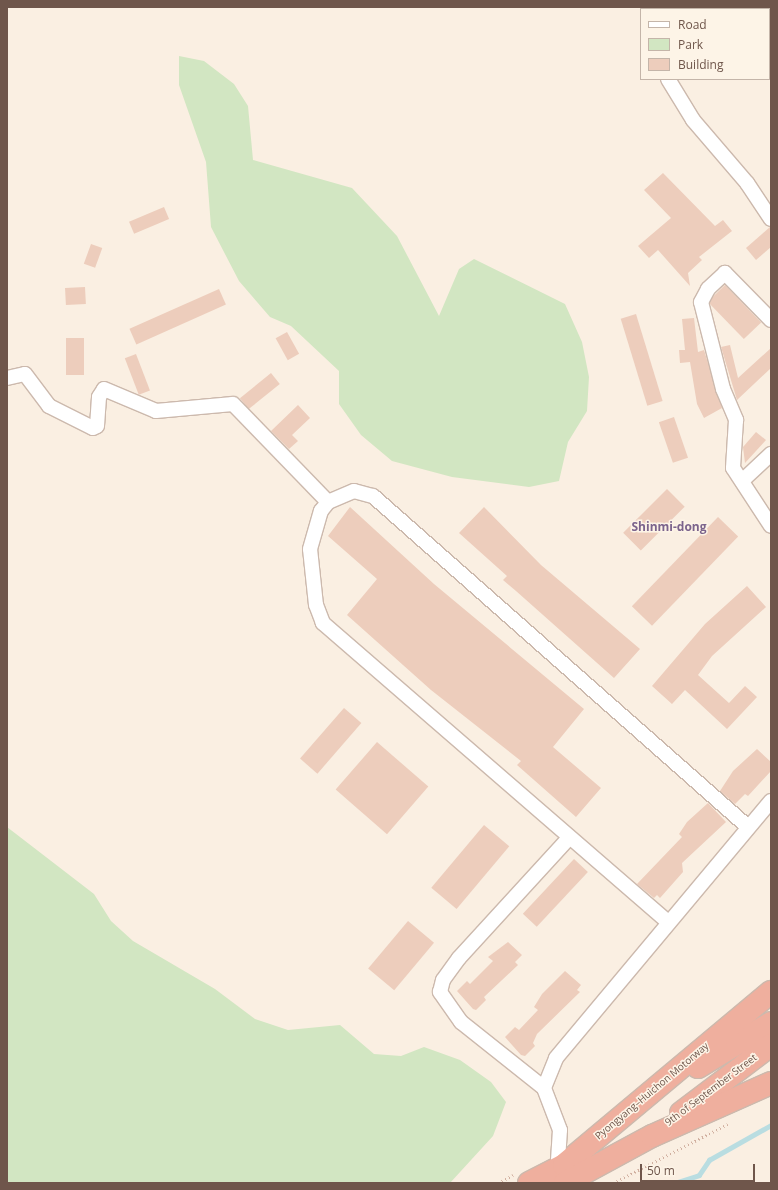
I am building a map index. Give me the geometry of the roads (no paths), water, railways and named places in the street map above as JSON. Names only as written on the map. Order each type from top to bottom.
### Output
[{"type":"highway","name":"Pyongyang–Huichon Motorway","points":[[560,1178],[640,1102],[771,992]]},
{"type":"highway","name":"9th of September Street","points":[[640,1102],[771,1023]]},
{"type":"highway","name":"9th of September Street","points":[[652,1136],[771,1045]]},
{"type":"highway","name":"Pyongyang–Huichon Motorway","points":[[529,1183],[560,1178],[771,1083]]},
{"type":"street","points":[[668,80],[675,96],[693,120],[747,183],[771,219]]},
{"type":"street","points":[[771,320],[725,273],[708,289],[701,302],[723,389],[736,420],[732,460],[742,481],[771,526]]},
{"type":"street","points":[[7,378],[26,374],[49,406],[93,428],[97,426],[98,397],[104,389],[156,411],[233,404],[328,502]]},
{"type":"street","points":[[742,481],[771,454]]},
{"type":"street","points":[[668,922],[569,838],[323,623],[316,605],[310,549],[321,511],[328,502],[354,491],[373,496],[748,827]]},
{"type":"street","points":[[544,1088],[556,1058],[575,1032],[771,801]]},
{"type":"street","points":[[560,1178],[560,1130],[544,1088],[461,1022],[440,992],[443,980],[459,958],[569,838]]},
{"type":"waterway","points":[[675,1183],[699,1175],[709,1160],[771,1125]]},
{"type":"district","name":"Shinmi-dong","points":[[669,527]]}]
